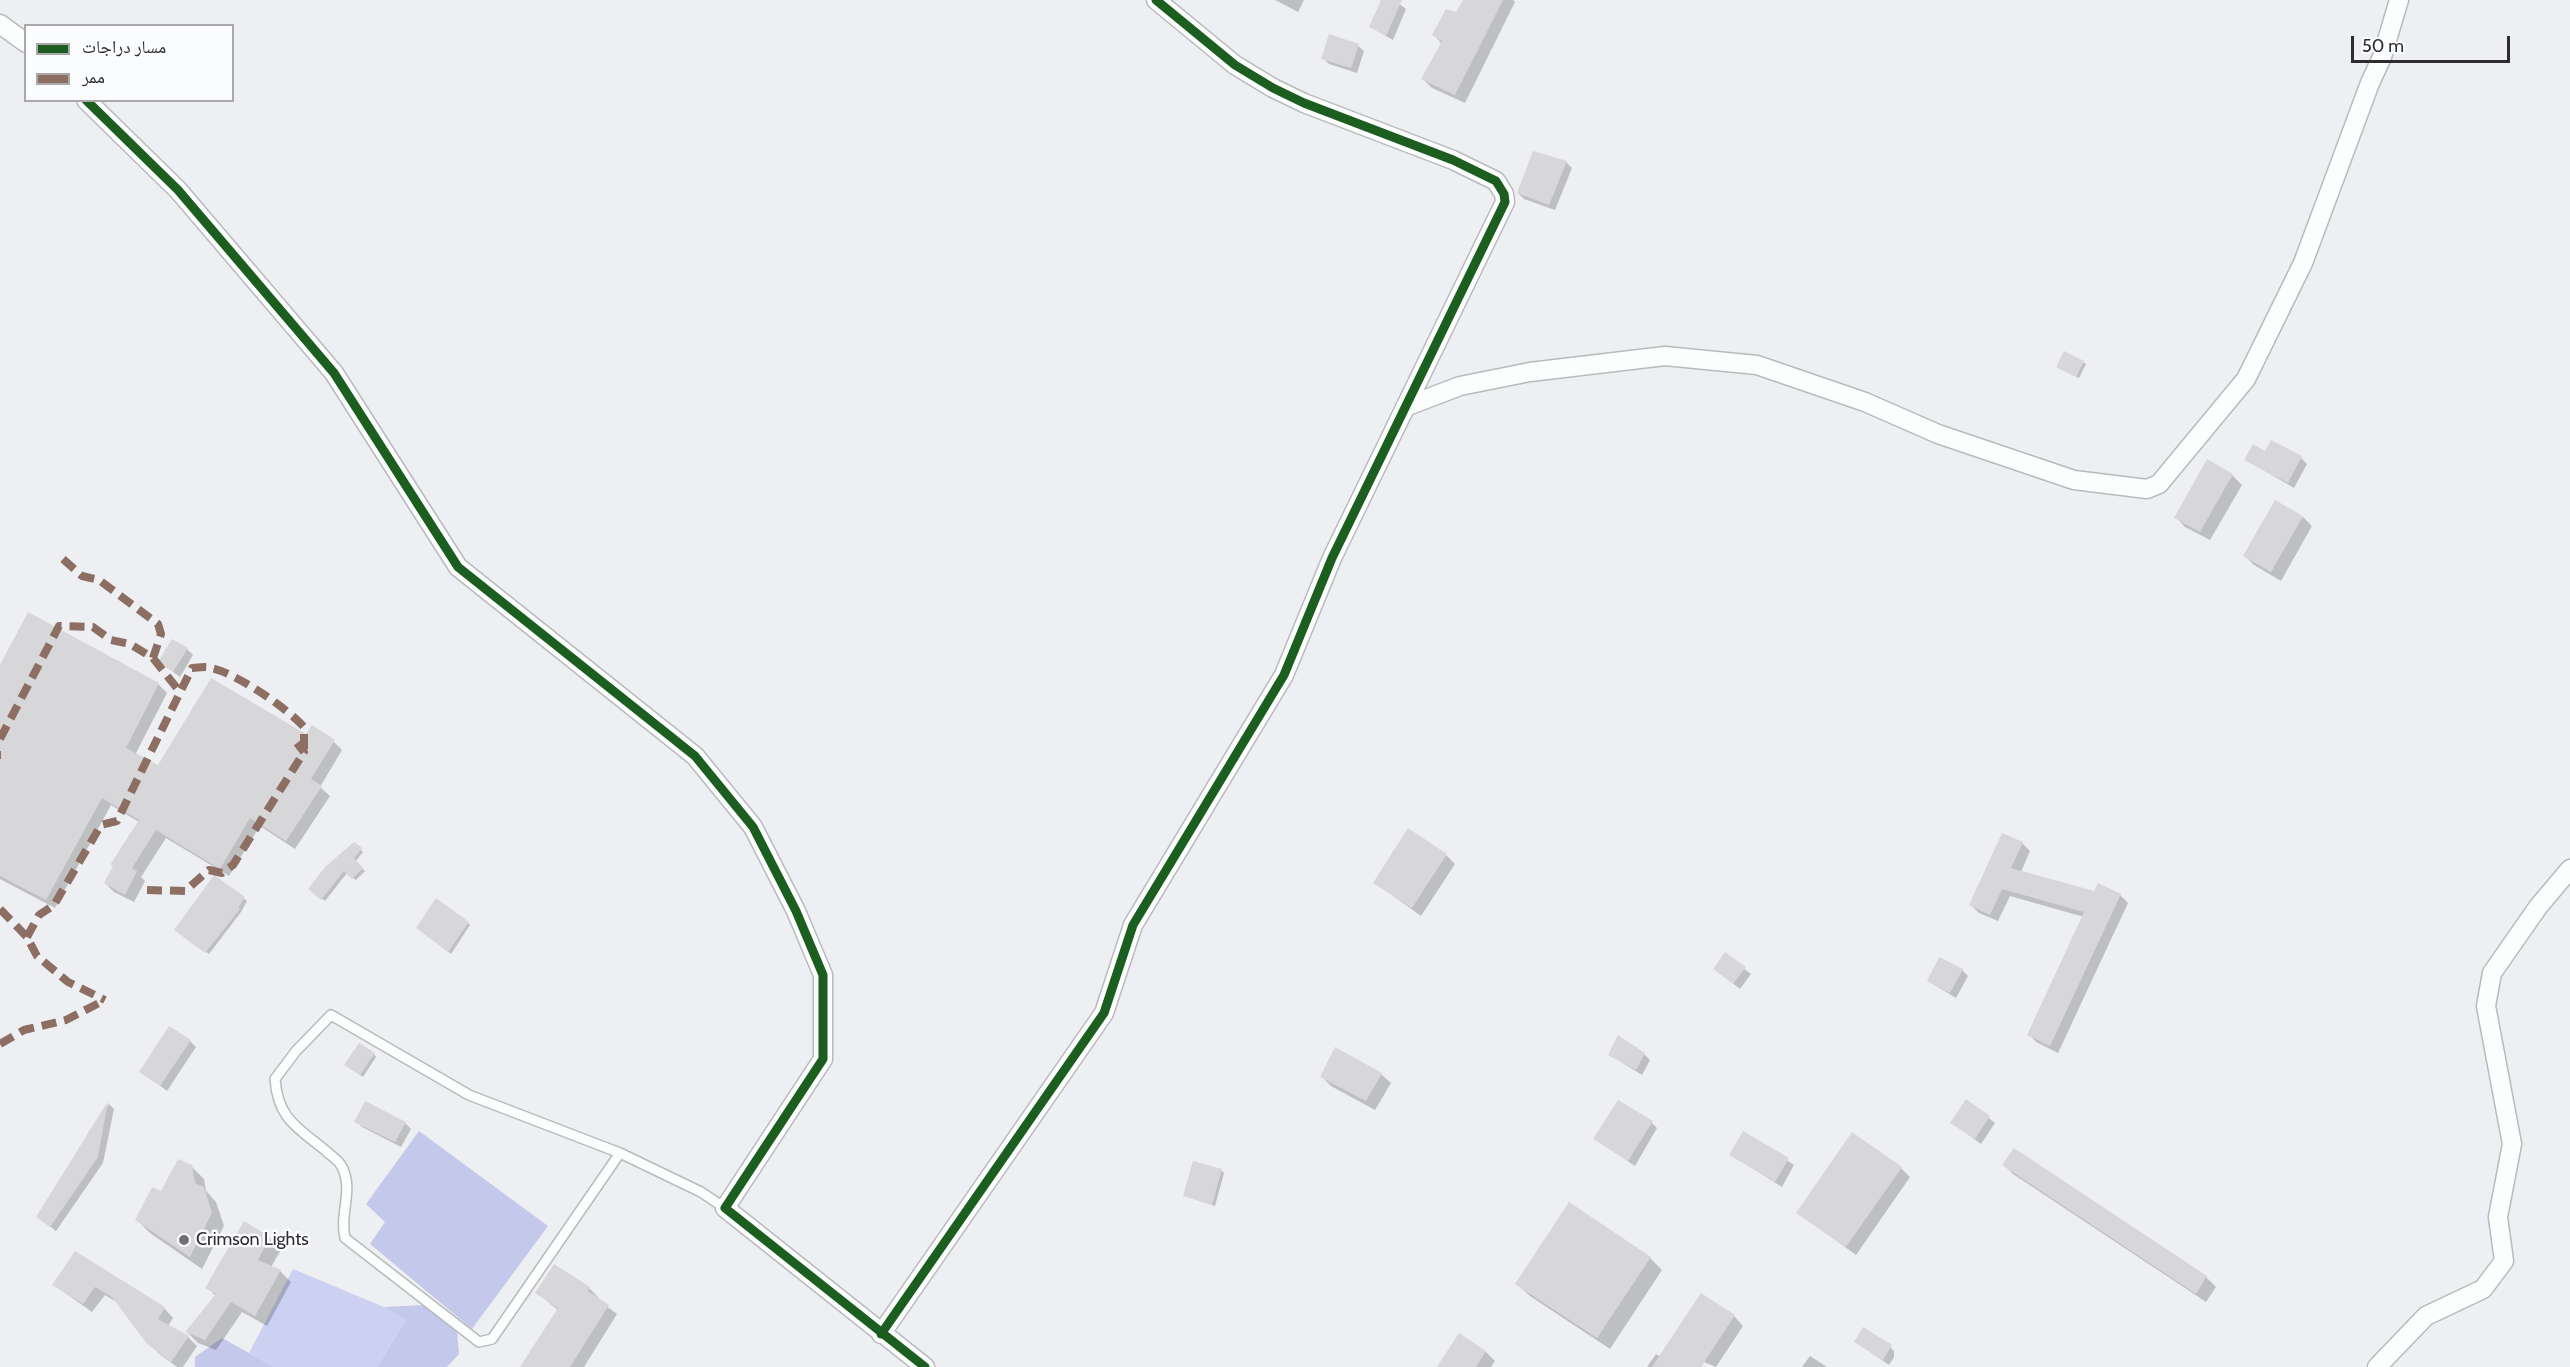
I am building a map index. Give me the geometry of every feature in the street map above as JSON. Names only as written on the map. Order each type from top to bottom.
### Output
[{"type":"street","points":[[881,1334],[1104,1013],[1133,925],[1284,675],[1332,558],[1502,211],[1504,202],[1501,187],[1496,181],[1454,159],[1304,103],[1273,88],[1235,65],[1156,0]]},
{"type":"street","points":[[1405,407],[1460,386],[1530,372],[1665,356],[1756,365],[1865,402],[1938,434],[2074,480],[2147,489],[2159,484],[2246,379],[2303,262],[2370,83],[2382,57],[2399,0]]},
{"type":"street","points":[[0,24],[24,42]]},
{"type":"street","points":[[88,102],[178,190],[334,373],[458,567],[695,756],[753,826],[796,911],[823,975],[823,1059],[724,1208],[925,1367]]},
{"type":"street","points":[[2377,1367],[2426,1316],[2483,1289],[2504,1261],[2498,1217],[2512,1144],[2486,1005],[2492,974],[2538,907],[2570,869]]},
{"type":"street","points":[[2538,907],[2570,891]]},
{"type":"lane","points":[[620,1153],[492,1339],[479,1342],[345,1238],[342,1215],[348,1194],[344,1170],[340,1163],[289,1120],[277,1100],[275,1079],[296,1051],[332,1015],[469,1095],[620,1153],[700,1192],[724,1208]]},
{"type":"shaded area","points":[[419,1131],[548,1226],[472,1329],[370,1244],[385,1222],[366,1204]]},
{"type":"shaded area","points":[[293,1269],[384,1307],[406,1320],[377,1367],[274,1367],[249,1353]]},
{"type":"shaded area","points":[[425,1305],[457,1330],[459,1354],[447,1367],[377,1367],[406,1320],[384,1307]]},
{"type":"shaded area","points":[[222,1338],[274,1367],[195,1367],[195,1357]]},
{"type":"building","points":[[1381,0],[1402,0],[1386,36],[1369,27]]},
{"type":"building","points":[[1463,0],[1503,0],[1455,95],[1421,79],[1442,41],[1432,35],[1446,9],[1456,12]]},
{"type":"building","points":[[1329,34],[1359,44],[1351,68],[1321,59]]},
{"type":"building","points":[[1533,151],[1567,161],[1549,205],[1517,193]]},
{"type":"building","points":[[2064,351],[2084,361],[2076,377],[2056,367]]},
{"type":"building","points":[[2271,440],[2302,456],[2288,483],[2244,460],[2253,444],[2265,451]]},
{"type":"building","points":[[2207,459],[2233,474],[2200,532],[2174,518]]},
{"type":"building","points":[[2275,500],[2303,516],[2271,572],[2243,556]]},
{"type":"building","points":[[28,612],[159,683],[126,748],[158,765],[211,678],[306,734],[312,725],[335,740],[311,779],[322,786],[286,841],[250,818],[220,869],[156,830],[132,868],[137,871],[125,895],[104,883],[113,866],[110,865],[139,820],[102,798],[46,900],[0,876],[0,665]]},
{"type":"building","points":[[172,639],[188,648],[173,672],[158,662]]},
{"type":"building","points":[[1408,828],[1447,854],[1412,908],[1373,883]]},
{"type":"building","points":[[2002,833],[2023,842],[2011,868],[2094,891],[2098,883],[2121,894],[2050,1046],[2027,1035],[2084,912],[2002,889],[1990,915],[1969,905]]},
{"type":"building","points":[[354,842],[362,848],[354,858],[363,868],[352,879],[344,871],[321,900],[308,889],[325,867]]},
{"type":"building","points":[[214,875],[245,897],[238,908],[240,909],[205,953],[174,930]]},
{"type":"building","points":[[436,898],[469,922],[448,952],[416,928]]},
{"type":"building","points":[[1725,952],[1746,967],[1733,984],[1713,969]]},
{"type":"building","points":[[1939,957],[1963,969],[1950,993],[1927,981]]},
{"type":"building","points":[[169,1026],[191,1040],[160,1086],[139,1072]]},
{"type":"building","points":[[1618,1035],[1645,1053],[1636,1070],[1608,1055]]},
{"type":"building","points":[[359,1043],[375,1053],[360,1075],[344,1065]]},
{"type":"building","points":[[1335,1047],[1382,1073],[1366,1101],[1320,1077]]},
{"type":"building","points":[[1966,1099],[1990,1116],[1975,1139],[1950,1123]]},
{"type":"building","points":[[1618,1100],[1653,1121],[1628,1161],[1593,1139]]},
{"type":"building","points":[[108,1101],[98,1157],[50,1227],[36,1217]]},
{"type":"building","points":[[365,1101],[406,1122],[395,1142],[354,1122]]},
{"type":"building","points":[[1743,1131],[1789,1158],[1775,1182],[1729,1155]]},
{"type":"building","points":[[1852,1132],[1902,1167],[1846,1247],[1796,1213]]},
{"type":"building","points":[[2014,1148],[2207,1276],[2196,1294],[2002,1165]]},
{"type":"building","points":[[178,1159],[192,1165],[195,1183],[204,1187],[212,1213],[190,1257],[135,1220],[152,1187],[161,1191]]},
{"type":"building","points":[[1193,1161],[1222,1169],[1212,1205],[1183,1196]]},
{"type":"building","points":[[1569,1202],[1651,1257],[1597,1338],[1515,1284]]},
{"type":"building","points":[[244,1221],[270,1237],[258,1260],[281,1270],[255,1316],[231,1302],[205,1340],[185,1332],[216,1294],[205,1288]]},
{"type":"building","points":[[75,1251],[165,1307],[158,1319],[189,1336],[171,1362],[147,1344],[112,1297],[95,1287],[83,1304],[52,1285]]},
{"type":"building","points":[[554,1264],[590,1287],[588,1291],[609,1305],[570,1367],[520,1367],[558,1308],[535,1293]]},
{"type":"building","points":[[1701,1293],[1735,1315],[1701,1367],[1652,1367]]},
{"type":"building","points":[[1863,1327],[1892,1345],[1883,1360],[1854,1342]]},
{"type":"building","points":[[1459,1333],[1486,1351],[1476,1367],[1437,1367]]},
{"type":"marked path","points":[[63,559],[82,576],[99,580],[158,624],[161,634],[153,658]]},
{"type":"marked path","points":[[0,739],[59,626],[93,627],[111,640],[130,644],[153,658],[180,692]]},
{"type":"marked path","points":[[27,937],[39,915],[54,905],[101,825],[117,821],[192,668],[206,667],[221,671],[274,701],[304,727],[304,752]]},
{"type":"marked path","points":[[147,890],[185,891],[209,870],[222,873],[233,865],[304,752],[297,743]]},
{"type":"marked path","points":[[0,909],[27,937],[37,956],[68,982],[105,1000]]},
{"type":"marked path","points":[[0,1044],[24,1030],[66,1020],[105,1000]]},
{"type":"cycle path","points":[[881,1334],[1104,1013],[1133,925],[1284,675],[1332,558],[1505,202],[1504,194],[1496,181],[1453,160],[1304,103],[1273,88],[1235,65],[1156,0]]},
{"type":"cycle path","points":[[88,102],[178,190],[334,373],[458,567],[695,756],[753,827],[796,911],[823,975],[823,1059],[725,1208],[925,1367]]},
{"type":"place","name":"Crimson Lights","points":[[184,1240]]}]
